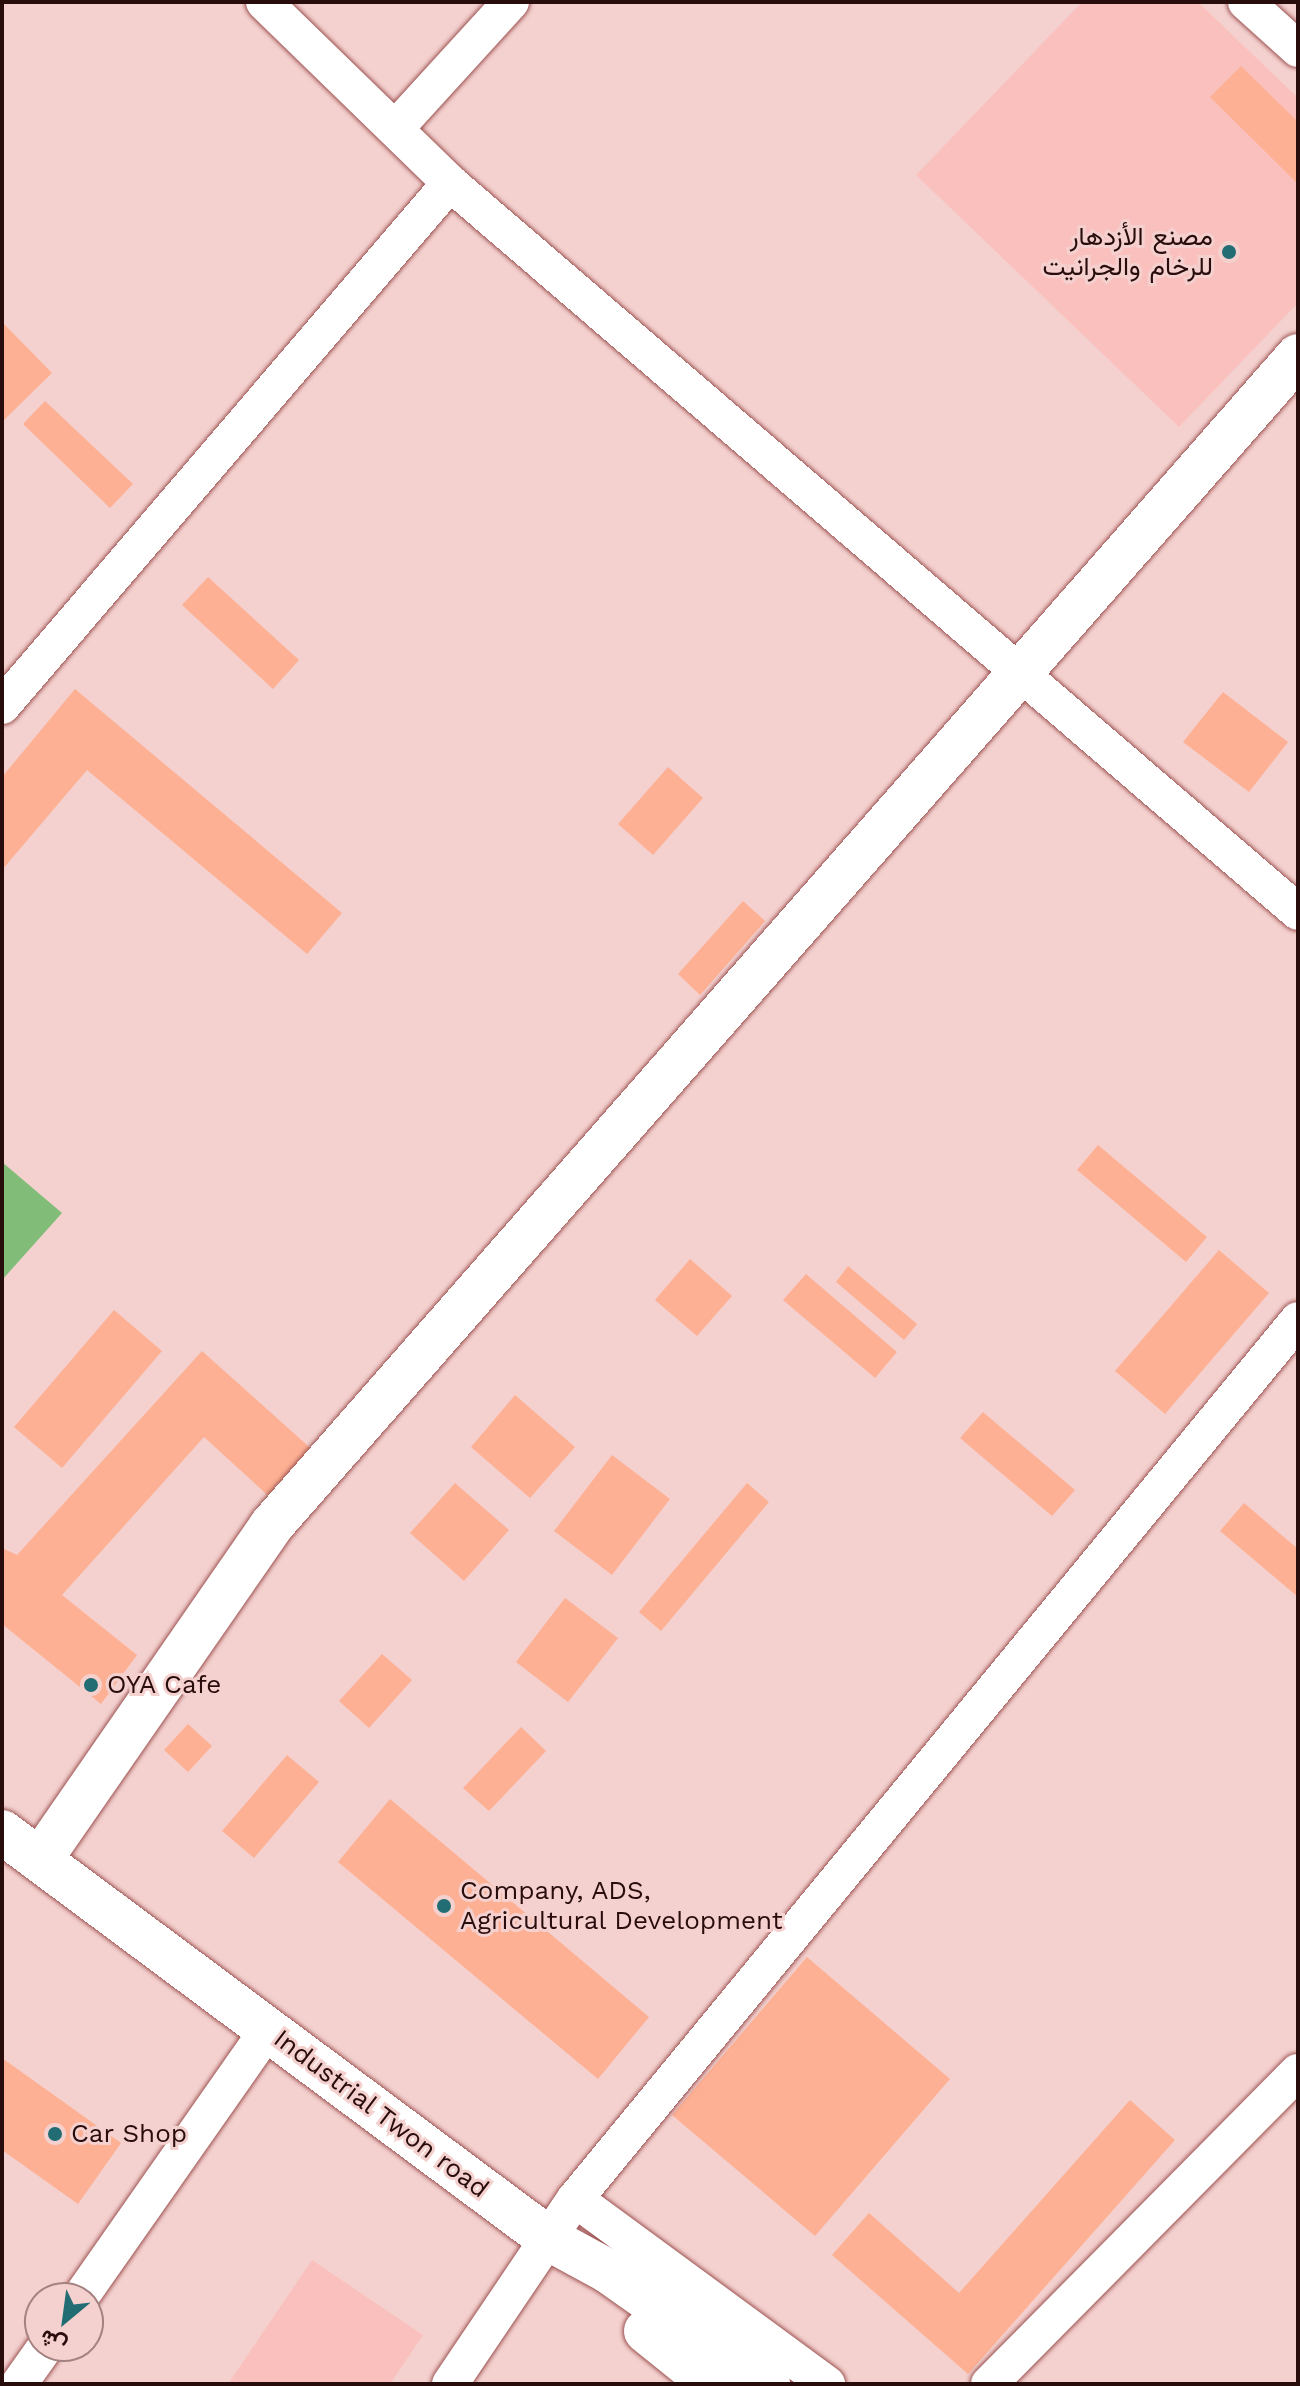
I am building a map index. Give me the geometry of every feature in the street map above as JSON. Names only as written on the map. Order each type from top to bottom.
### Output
[{"type":"main road","points":[[40,1860],[271,1526],[1298,356]]},
{"type":"main road","name":"Industrial Twon road","points":[[2,1832],[549,2239],[608,2271],[768,2384]]},
{"type":"main road","points":[[549,2239],[593,2289],[712,2384]]},
{"type":"street","points":[[264,2],[450,183],[1298,912]]},
{"type":"street","points":[[395,129],[511,2]]},
{"type":"street","points":[[1246,2],[1298,49]]},
{"type":"street","points":[[2,706],[450,183]]},
{"type":"street","points":[[450,2384],[575,2199],[1298,1320]]},
{"type":"street","points":[[91,2282],[268,2030]]},
{"type":"street","points":[[989,2384],[1298,2072]]},
{"type":"street","points":[[575,2199],[827,2384]]},
{"type":"street","points":[[19,2384],[35,2362]]},
{"type":"shaded area","points":[[1082,2],[1198,2],[1298,98],[1298,303],[1179,427],[916,175]]},
{"type":"shaded area","points":[[312,2260],[423,2335],[390,2384],[228,2384]]},
{"type":"green space","points":[[2,1162],[62,1213],[2,1280]]},
{"type":"building","points":[[1241,66],[1298,122],[1298,184],[1210,97]]},
{"type":"building","points":[[2,322],[52,373],[2,422]]},
{"type":"building","points":[[45,401],[133,484],[110,508],[23,424]]},
{"type":"building","points":[[208,577],[299,660],[273,689],[182,605]]},
{"type":"building","points":[[75,689],[342,913],[307,954],[87,770],[2,870],[2,777]]},
{"type":"building","points":[[1223,692],[1288,742],[1249,792],[1183,742]]},
{"type":"building","points":[[668,767],[703,798],[653,855],[618,824]]},
{"type":"building","points":[[743,901],[765,921],[700,995],[678,974]]},
{"type":"building","points":[[1098,1145],[1207,1237],[1186,1262],[1077,1170]]},
{"type":"building","points":[[1219,1250],[1269,1293],[1165,1414],[1115,1371]]},
{"type":"building","points":[[690,1259],[732,1296],[697,1336],[655,1300]]},
{"type":"building","points":[[848,1266],[917,1324],[904,1340],[836,1282]]},
{"type":"building","points":[[806,1274],[897,1352],[875,1378],[783,1300]]},
{"type":"building","points":[[114,1310],[162,1351],[62,1468],[14,1427]]},
{"type":"building","points":[[202,1351],[317,1454],[274,1501],[204,1437],[62,1595],[137,1655],[101,1704],[2,1624],[2,1548],[17,1555]]},
{"type":"building","points":[[515,1395],[575,1447],[530,1498],[471,1447]]},
{"type":"building","points":[[983,1412],[1075,1490],[1052,1516],[960,1438]]},
{"type":"building","points":[[612,1455],[670,1499],[612,1575],[554,1531]]},
{"type":"building","points":[[455,1483],[509,1530],[464,1581],[410,1533]]},
{"type":"building","points":[[747,1483],[769,1502],[661,1631],[639,1612]]},
{"type":"building","points":[[1244,1503],[1298,1549],[1298,1597],[1220,1531]]},
{"type":"building","points":[[565,1598],[618,1638],[568,1702],[516,1662]]},
{"type":"building","points":[[382,1654],[412,1680],[369,1728],[339,1701]]},
{"type":"building","points":[[188,1724],[212,1746],[188,1772],[164,1750]]},
{"type":"building","points":[[521,1727],[546,1751],[489,1811],[463,1788]]},
{"type":"building","points":[[287,1755],[319,1782],[254,1858],[222,1831]]},
{"type":"building","points":[[390,1799],[649,2017],[598,2079],[338,1862]]},
{"type":"building","points":[[807,1957],[950,2079],[815,2236],[672,2115]]},
{"type":"building","points":[[2,2058],[121,2143],[78,2204],[2,2150]]},
{"type":"building","points":[[1130,2100],[1175,2140],[968,2374],[832,2255],[869,2213],[959,2293]]},
{"type":"place","name":"مصنع الأزدهار للرخام والجرانيت","points":[[1229,252]]},
{"type":"place","name":"OYA Cafe","points":[[91,1685]]},
{"type":"place","name":"Company, ADS, Agricultural Development","points":[[444,1906]]},
{"type":"place","name":"Car Shop","points":[[55,2134]]}]
